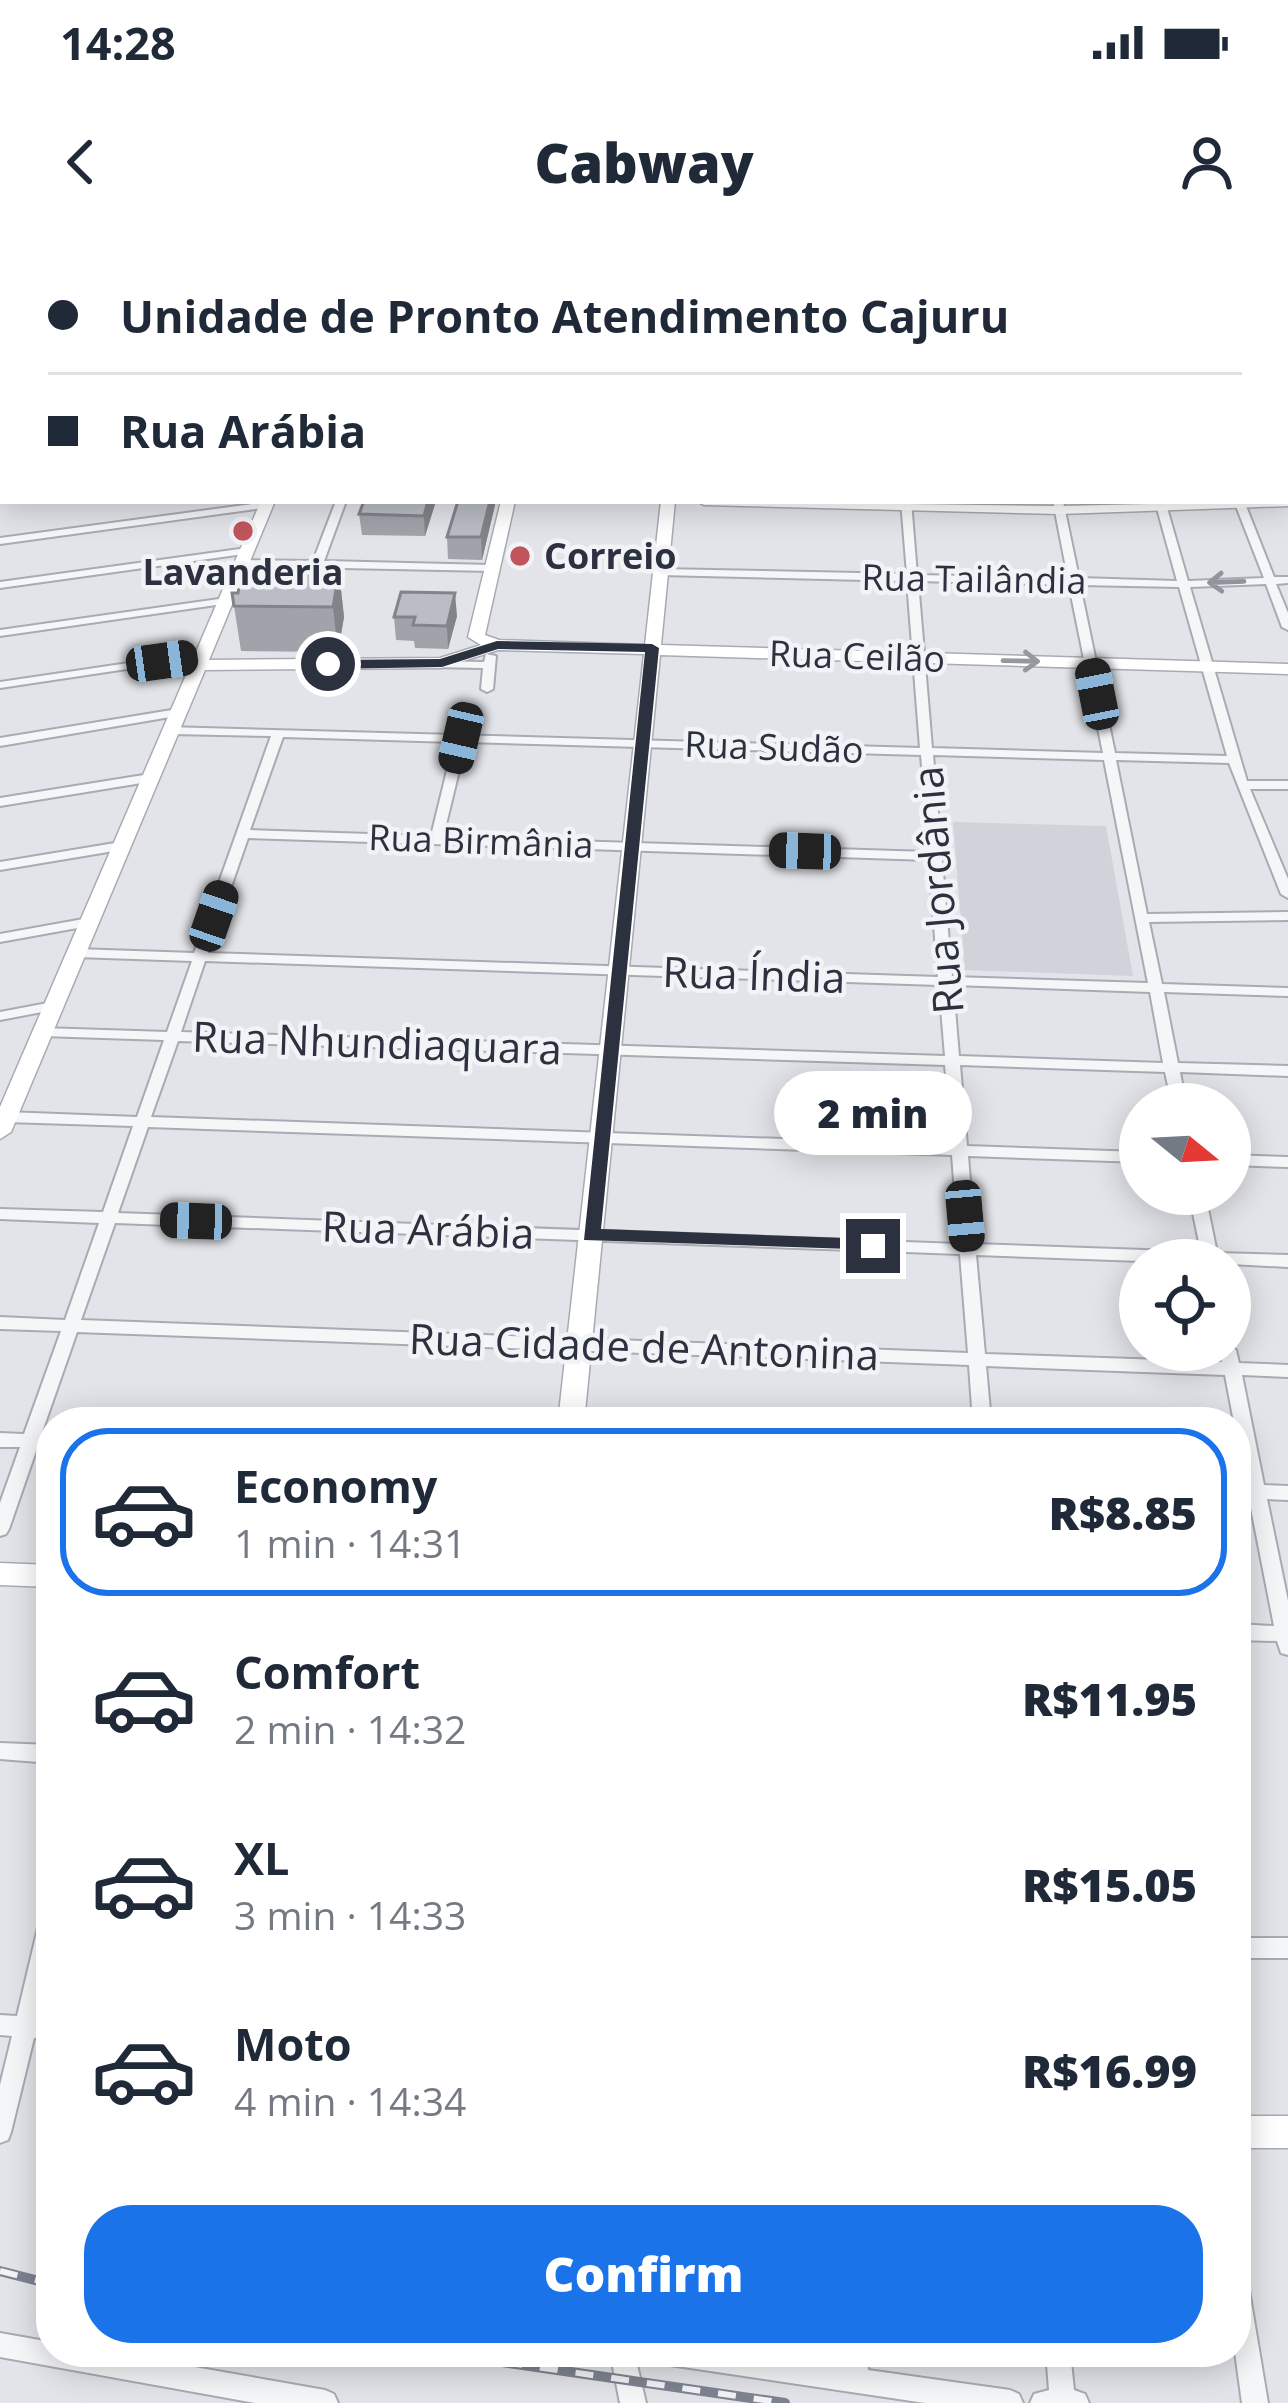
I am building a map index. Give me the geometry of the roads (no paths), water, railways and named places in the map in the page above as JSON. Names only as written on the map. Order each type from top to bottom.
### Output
[{"type":"street","points":[[0,541],[261,504]]},
{"type":"street","points":[[268,504],[5,1111],[142,1122],[1119,1156]]},
{"type":"street","points":[[317,565],[340,504]]},
{"type":"street","points":[[487,689],[497,645],[476,637],[507,504]]},
{"type":"street","points":[[573,1407],[668,504]]},
{"type":"street","points":[[906,504],[1161,504],[1234,760],[1288,894]]},
{"type":"street","name":"Rua Jordânia","points":[[906,504],[981,1407]]},
{"type":"street","points":[[1240,504],[1288,627]]},
{"type":"street","points":[[1059,506],[1175,1083]]},
{"type":"street","points":[[0,585],[244,557],[317,565],[492,568]]},
{"type":"street","name":"Rua Tailândia","points":[[660,572],[1183,584],[1288,580]]},
{"type":"street","points":[[0,633],[226,601]]},
{"type":"street","name":"Rua Ceilão","points":[[430,664],[452,662],[497,645],[1288,669]]},
{"type":"street","points":[[0,685],[201,660]]},
{"type":"street","name":"Rua Ceilão","points":[[201,660],[489,665]]},
{"type":"street","name":"Rua Sudão","points":[[0,742],[174,722],[278,733],[1234,760]]},
{"type":"street","points":[[43,1407],[278,733]]},
{"type":"street","points":[[436,840],[461,738]]},
{"type":"street","points":[[0,802],[151,778]]},
{"type":"street","points":[[1242,784],[1288,785]]},
{"type":"street","name":"Rua Birmânia","points":[[243,833],[935,856]]},
{"type":"street","points":[[0,866],[122,846]]},
{"type":"street","points":[[1142,918],[1288,916]]},
{"type":"street","points":[[0,938],[89,922]]},
{"type":"street","name":"Rua Índia","points":[[76,953],[1288,992]]},
{"type":"street","points":[[0,1016],[53,1006]]},
{"type":"street","name":"Rua Nhundiaquara","points":[[42,1032],[1288,1071]]},
{"type":"street","points":[[1251,1161],[1288,1162]]},
{"type":"street","name":"Rua Arábia","points":[[0,1214],[1119,1255]]},
{"type":"street","name":"Rua Arábia","points":[[1251,1260],[1288,1261]]},
{"type":"street","name":"Rua Cidade de Antonina","points":[[0,1323],[976,1359],[1119,1359]]},
{"type":"street","name":"Rua Cidade de Antonina","points":[[1251,1363],[1288,1371]]},
{"type":"street","points":[[1232,1371],[1240,1407]]},
{"type":"street","points":[[0,1528],[36,1426]]},
{"type":"street","points":[[0,1440],[36,1441]]},
{"type":"street","points":[[1251,1462],[1287,1639],[1251,1634]]},
{"type":"street","points":[[1251,1492],[1288,1493]]},
{"type":"street","points":[[0,1574],[36,1575]]},
{"type":"street","points":[[0,1751],[36,1753]]},
{"type":"street","points":[[1251,1948],[1288,1948]]},
{"type":"street","points":[[0,2132],[36,1981]]},
{"type":"street","points":[[0,2025],[36,2028]]},
{"type":"street","points":[[1251,2132],[1288,2132]]},
{"type":"street","points":[[0,2345],[36,2352]]},
{"type":"street","points":[[113,2367],[278,2399],[325,2403]]},
{"type":"street","points":[[625,2367],[633,2403]]},
{"type":"street","points":[[766,2367],[1010,2403]]},
{"type":"street","points":[[856,2367],[856,2380]]},
{"type":"street","points":[[1059,2367],[1060,2402]]},
{"type":"street","points":[[1249,2367],[1255,2403]]},
{"type":"railway","points":[[0,2271],[36,2280]]},
{"type":"railway","points":[[537,2367],[785,2403]]},
{"type":"place","name":"Lavanderia","points":[[243,531]]},
{"type":"place","name":"Correio","points":[[520,556]]}]
